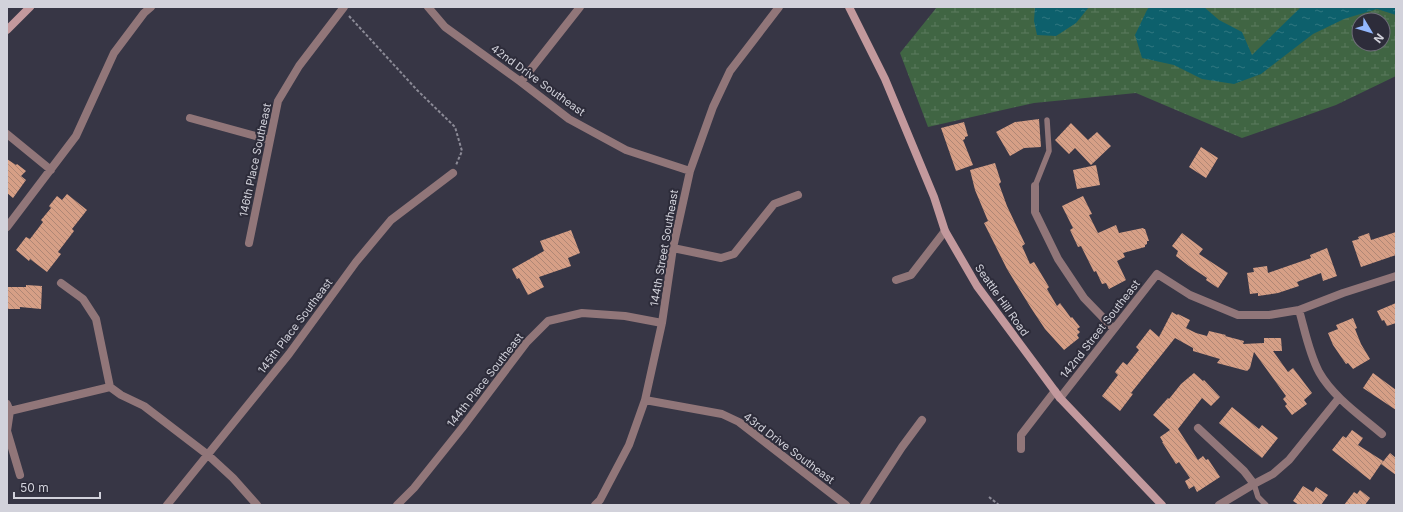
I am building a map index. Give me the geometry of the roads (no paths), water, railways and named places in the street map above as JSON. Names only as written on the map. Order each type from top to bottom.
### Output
[{"type":"main road","points":[[7,30],[30,7]]},
{"type":"main road","name":"Seattle Hill Road","points":[[849,7],[886,79],[934,197],[946,231],[977,286],[1057,394],[1162,505]]},
{"type":"street","points":[[7,227],[19,209],[51,170],[76,136],[114,53],[151,7]]},
{"type":"street","name":"42nd Drive Southeast","points":[[428,7],[445,27],[569,119],[626,150],[690,171]]},
{"type":"street","points":[[521,82],[580,7]]},
{"type":"street","name":"144th Street Southeast","points":[[595,505],[600,500],[629,445],[645,400],[662,323],[673,248],[690,171],[713,107],[730,71],[779,7]]},
{"type":"street","name":"146th Place Southeast","points":[[249,243],[278,101],[299,66],[344,8]]},
{"type":"street","points":[[190,118],[270,140]]},
{"type":"street","points":[[7,134],[51,170]]},
{"type":"street","name":"145th Place Southeast","points":[[167,505],[289,354],[356,262],[390,220],[453,174]]},
{"type":"street","points":[[1035,186],[1035,212],[1058,259],[1084,298],[1114,329]]},
{"type":"street","points":[[673,248],[721,258],[734,254],[774,204],[798,195]]},
{"type":"street","points":[[896,280],[911,275],[946,231]]},
{"type":"street","name":"142nd Street Southeast","points":[[1021,449],[1021,435],[1114,329],[1157,274],[1190,295],[1238,315],[1269,315],[1299,310]]},
{"type":"street","points":[[1382,434],[1339,398],[1319,372],[1299,310],[1343,293],[1396,276]]},
{"type":"street","points":[[61,283],[83,299],[96,319],[110,386],[122,395],[144,406],[208,455],[233,478],[258,505]]},
{"type":"street","name":"144th Place Southeast","points":[[397,505],[414,488],[443,452],[526,343],[548,321],[582,313],[625,316],[662,323]]},
{"type":"street","points":[[20,475],[7,431],[9,408],[110,386]]},
{"type":"street","points":[[1219,505],[1273,474],[1289,460],[1339,398]]},
{"type":"street","name":"43rd Drive Southeast","points":[[645,400],[722,414],[739,422],[846,505]]},
{"type":"street","points":[[864,505],[902,447],[922,420]]},
{"type":"street","points":[[1198,428],[1244,471],[1254,484]]},
{"type":"lane","points":[[1035,186],[1049,152],[1047,120]]},
{"type":"lane","points":[[1254,484],[1258,497],[1266,505]]},
{"type":"water","points":[[1035,7],[1089,7],[1076,23],[1056,36],[1037,35],[1034,21]]},
{"type":"water","points":[[1149,7],[1204,7],[1219,20],[1242,32],[1252,55],[1301,7],[1396,7],[1396,15],[1391,13],[1391,12],[1377,9],[1367,12],[1351,12],[1351,17],[1313,34],[1261,74],[1234,84],[1202,79],[1174,65],[1142,58],[1135,35]]}]
